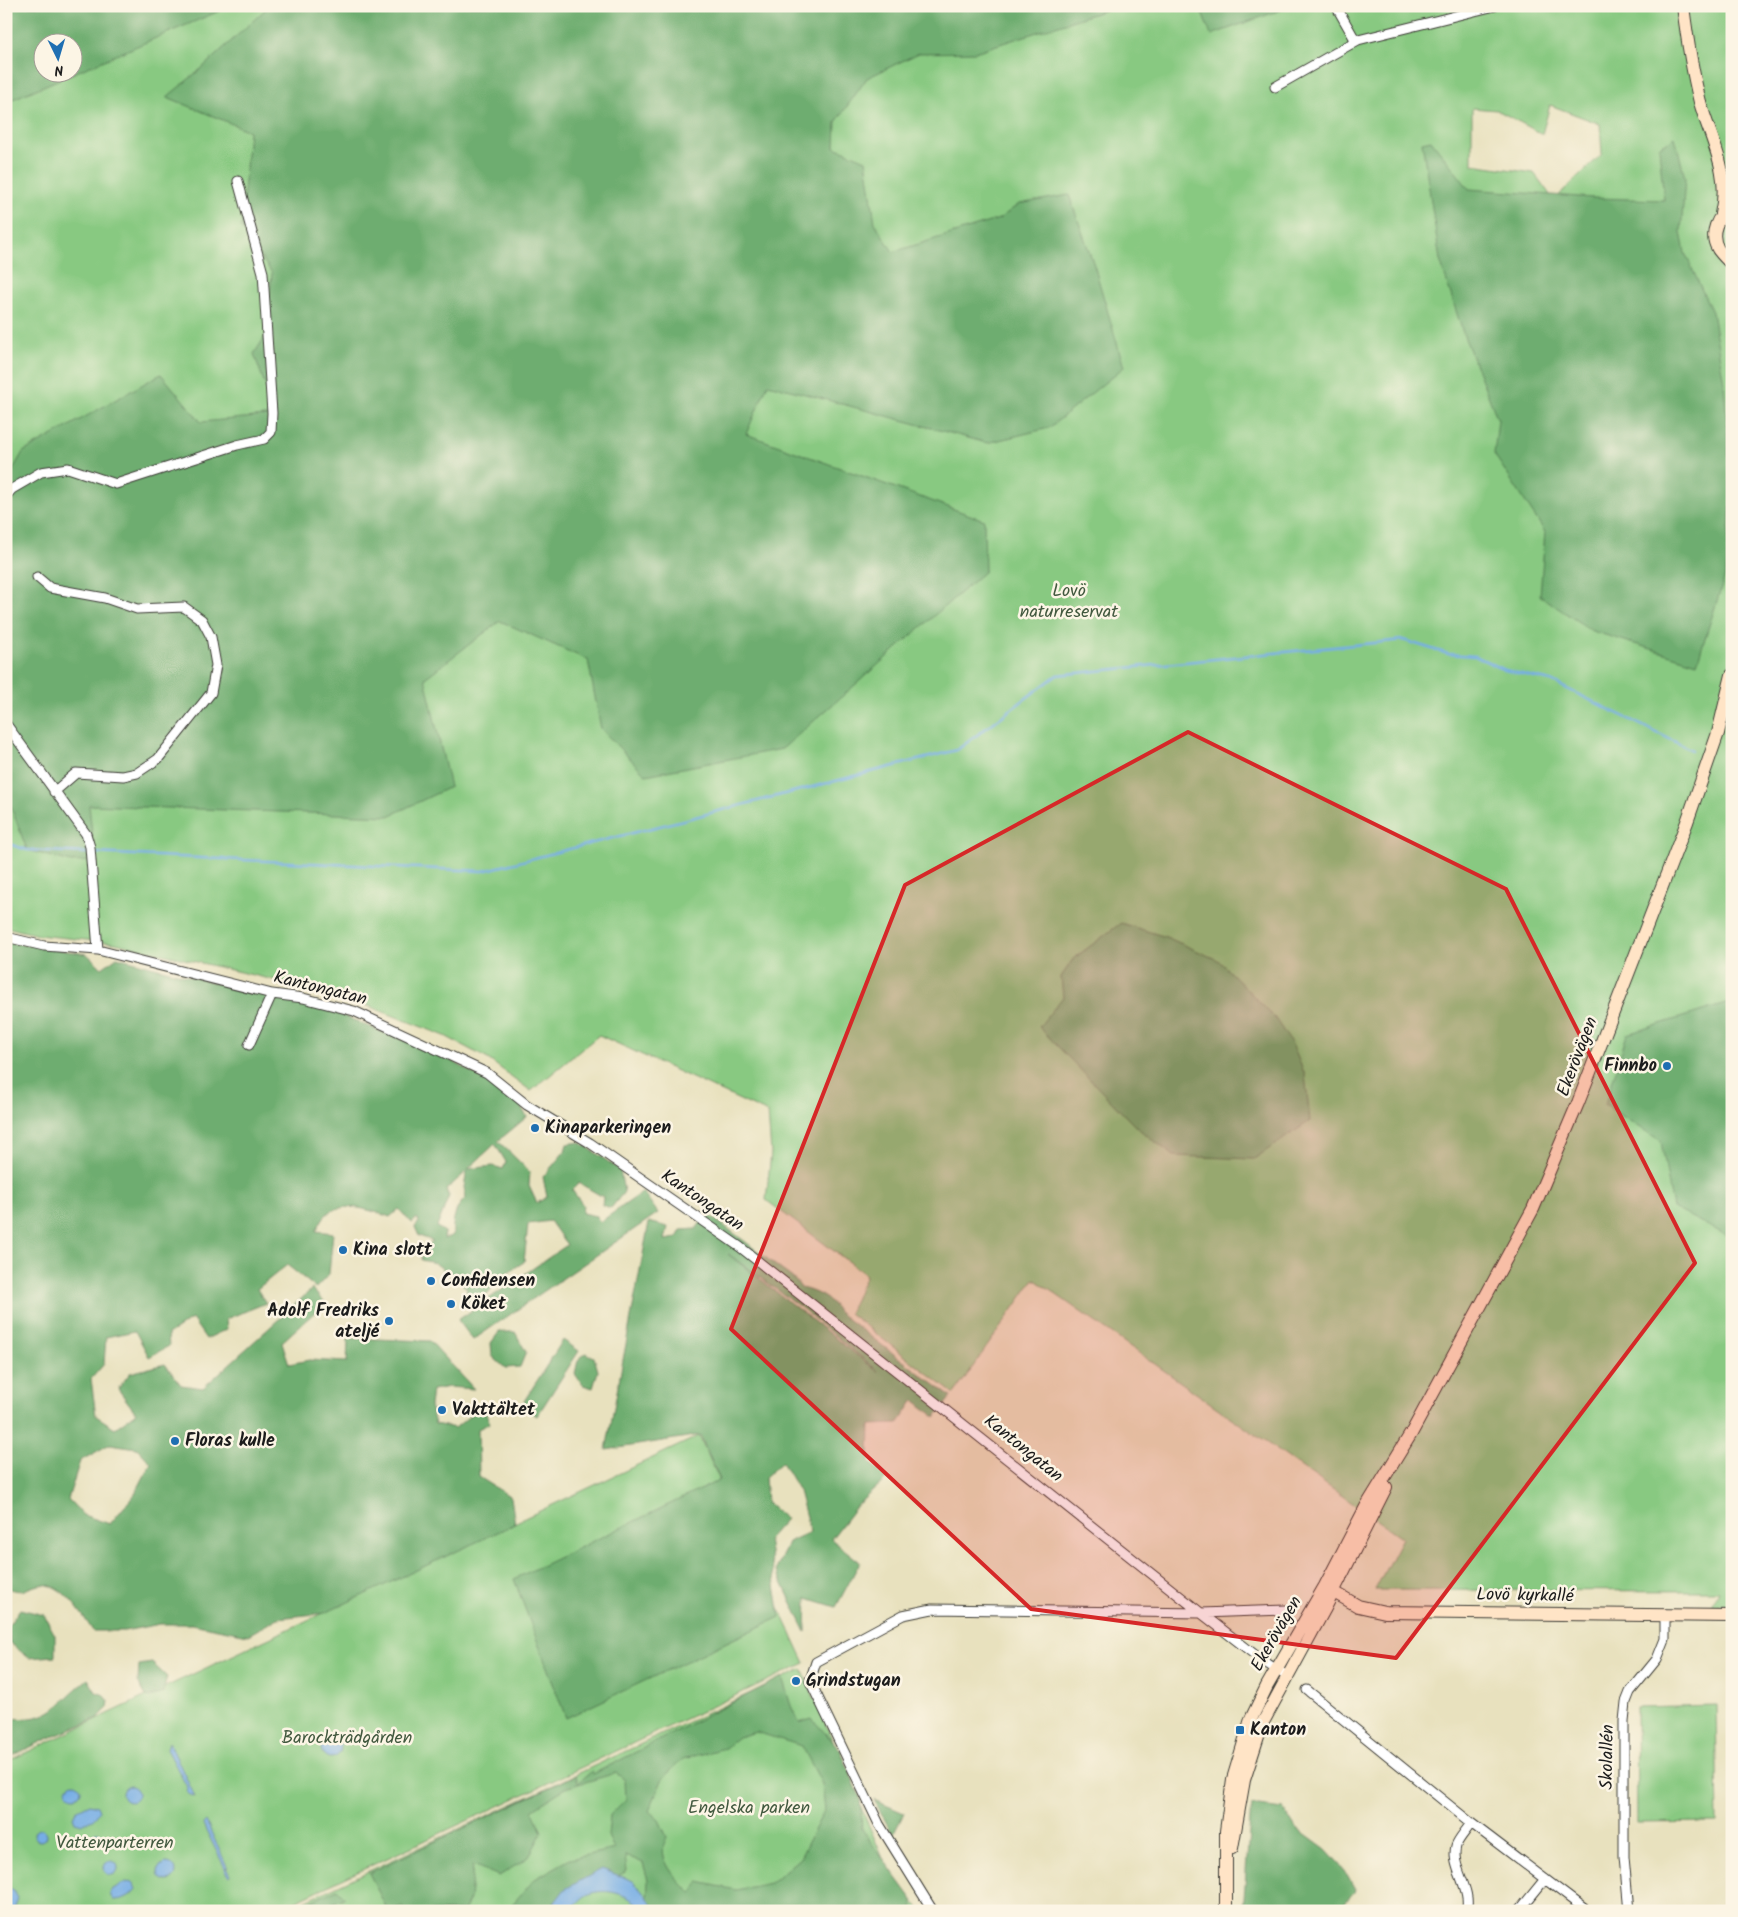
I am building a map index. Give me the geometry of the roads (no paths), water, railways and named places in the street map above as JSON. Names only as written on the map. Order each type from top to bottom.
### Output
[{"type":"main road","points":[[1683,6],[1692,69],[1700,102],[1723,172],[1726,211],[1714,232],[1718,249],[1731,262]]},
{"type":"main road","points":[[1723,172],[1732,183]]},
{"type":"main road","name":"Ekerövägen","points":[[1226,1911],[1227,1872],[1244,1780],[1258,1734],[1282,1672],[1329,1589],[1366,1507],[1412,1432],[1533,1209],[1554,1163],[1688,822],[1715,742],[1732,675]]},
{"type":"main road","name":"Lovö kyrkallé","points":[[1329,1589],[1358,1606],[1385,1612],[1732,1616]]},
{"type":"street","points":[[1336,6],[1353,36],[1358,40]]},
{"type":"street","points":[[1275,87],[1358,40],[1495,6]]},
{"type":"street","points":[[6,496],[12,489],[41,472],[68,468],[116,484],[176,464],[264,439],[271,432],[272,413],[263,273],[238,181]]},
{"type":"street","points":[[37,577],[50,588],[105,598],[137,609],[184,607],[202,620],[211,637],[216,665],[211,693],[158,759],[137,773],[76,773],[54,792]]},
{"type":"street","points":[[6,724],[37,764],[54,792],[86,834],[90,847],[98,950]]},
{"type":"street","name":"Kantongatan","points":[[6,937],[44,946],[98,950],[272,994],[303,998],[354,1011],[487,1073],[527,1105],[590,1144],[740,1246],[1201,1613],[1263,1661],[1282,1672]]},
{"type":"street","points":[[249,1046],[272,994]]},
{"type":"street","points":[[934,1911],[879,1824],[810,1681],[816,1662],[903,1615],[932,1609],[1201,1613],[1286,1610]]},
{"type":"street","name":"Skolallén","points":[[1629,1911],[1624,1857],[1624,1721],[1626,1702],[1630,1692],[1657,1659],[1665,1639],[1664,1616]]},
{"type":"street","points":[[1307,1690],[1471,1823],[1587,1911]]},
{"type":"street","points":[[1466,1911],[1468,1906],[1465,1888],[1456,1862],[1456,1846],[1471,1823]]},
{"type":"street","points":[[1519,1911],[1544,1879]]},
{"type":"water","points":[[327,1738],[335,1738],[341,1744],[341,1752],[335,1758],[327,1758],[321,1752],[321,1744]]},
{"type":"water","points":[[169,1742],[195,1797],[187,1793],[188,1789],[167,1749]]},
{"type":"water","points":[[74,1783],[79,1785],[81,1790],[79,1795],[74,1797],[69,1795],[67,1790],[69,1785]]},
{"type":"water","points":[[127,1786],[133,1786],[138,1791],[136,1800],[127,1802],[122,1797],[122,1791]]},
{"type":"water","points":[[90,1804],[97,1806],[99,1811],[96,1817],[82,1824],[75,1822],[73,1817],[76,1811]]},
{"type":"water","points":[[206,1821],[231,1875],[229,1876],[203,1824]]},
{"type":"water","points":[[38,1829],[42,1829],[46,1835],[42,1841],[38,1841],[34,1837],[34,1833]]},
{"type":"water","points":[[99,1832],[102,1833],[102,1843],[95,1844],[92,1843],[91,1836],[92,1833]]},
{"type":"water","points":[[111,1861],[116,1863],[118,1868],[116,1873],[111,1875],[106,1873],[104,1868],[106,1863]]},
{"type":"water","points":[[167,1863],[173,1866],[176,1872],[173,1878],[167,1881],[161,1878],[158,1872],[161,1866]]},
{"type":"water","points":[[602,1869],[633,1881],[659,1911],[644,1911],[633,1900],[618,1894],[602,1891],[585,1896],[570,1911],[548,1911],[565,1889]]},
{"type":"water","points":[[126,1882],[133,1883],[136,1889],[126,1898],[113,1900],[110,1894],[113,1889]]},
{"type":"water","points":[[6,1887],[14,1891],[18,1898],[14,1911],[6,1911]]},
{"type":"waterway","points":[[93,853],[483,871],[957,750],[1057,675],[1403,640],[1448,654],[1475,656],[1505,670],[1551,681],[1692,750]]},
{"type":"waterway","points":[[6,843],[27,850],[88,853]]},
{"type":"place","name":"Finnbo","points":[[1667,1066]]},
{"type":"place","name":"Kinaparkeringen","points":[[535,1128]]},
{"type":"place","name":"Kina slott","points":[[343,1250]]},
{"type":"place","name":"Confidensen","points":[[431,1281]]},
{"type":"place","name":"Köket","points":[[451,1304]]},
{"type":"place","name":"Adolf Fredriks ateljé","points":[[389,1321]]},
{"type":"place","name":"Vakttältet","points":[[442,1410]]},
{"type":"place","name":"Floras kulle","points":[[175,1441]]},
{"type":"place","name":"Grindstugan","points":[[796,1681]]},
{"type":"place","name":"Kanton","points":[[1240,1730]]},
{"type":"park label","name":"Lovö naturreservat","points":[[1069,601]]},
{"type":"park label","name":"Barockträdgården","points":[[347,1738]]},
{"type":"park label","name":"Engelska parken","points":[[749,1808]]},
{"type":"park label","name":"Vattenparterren","points":[[115,1843]]}]
